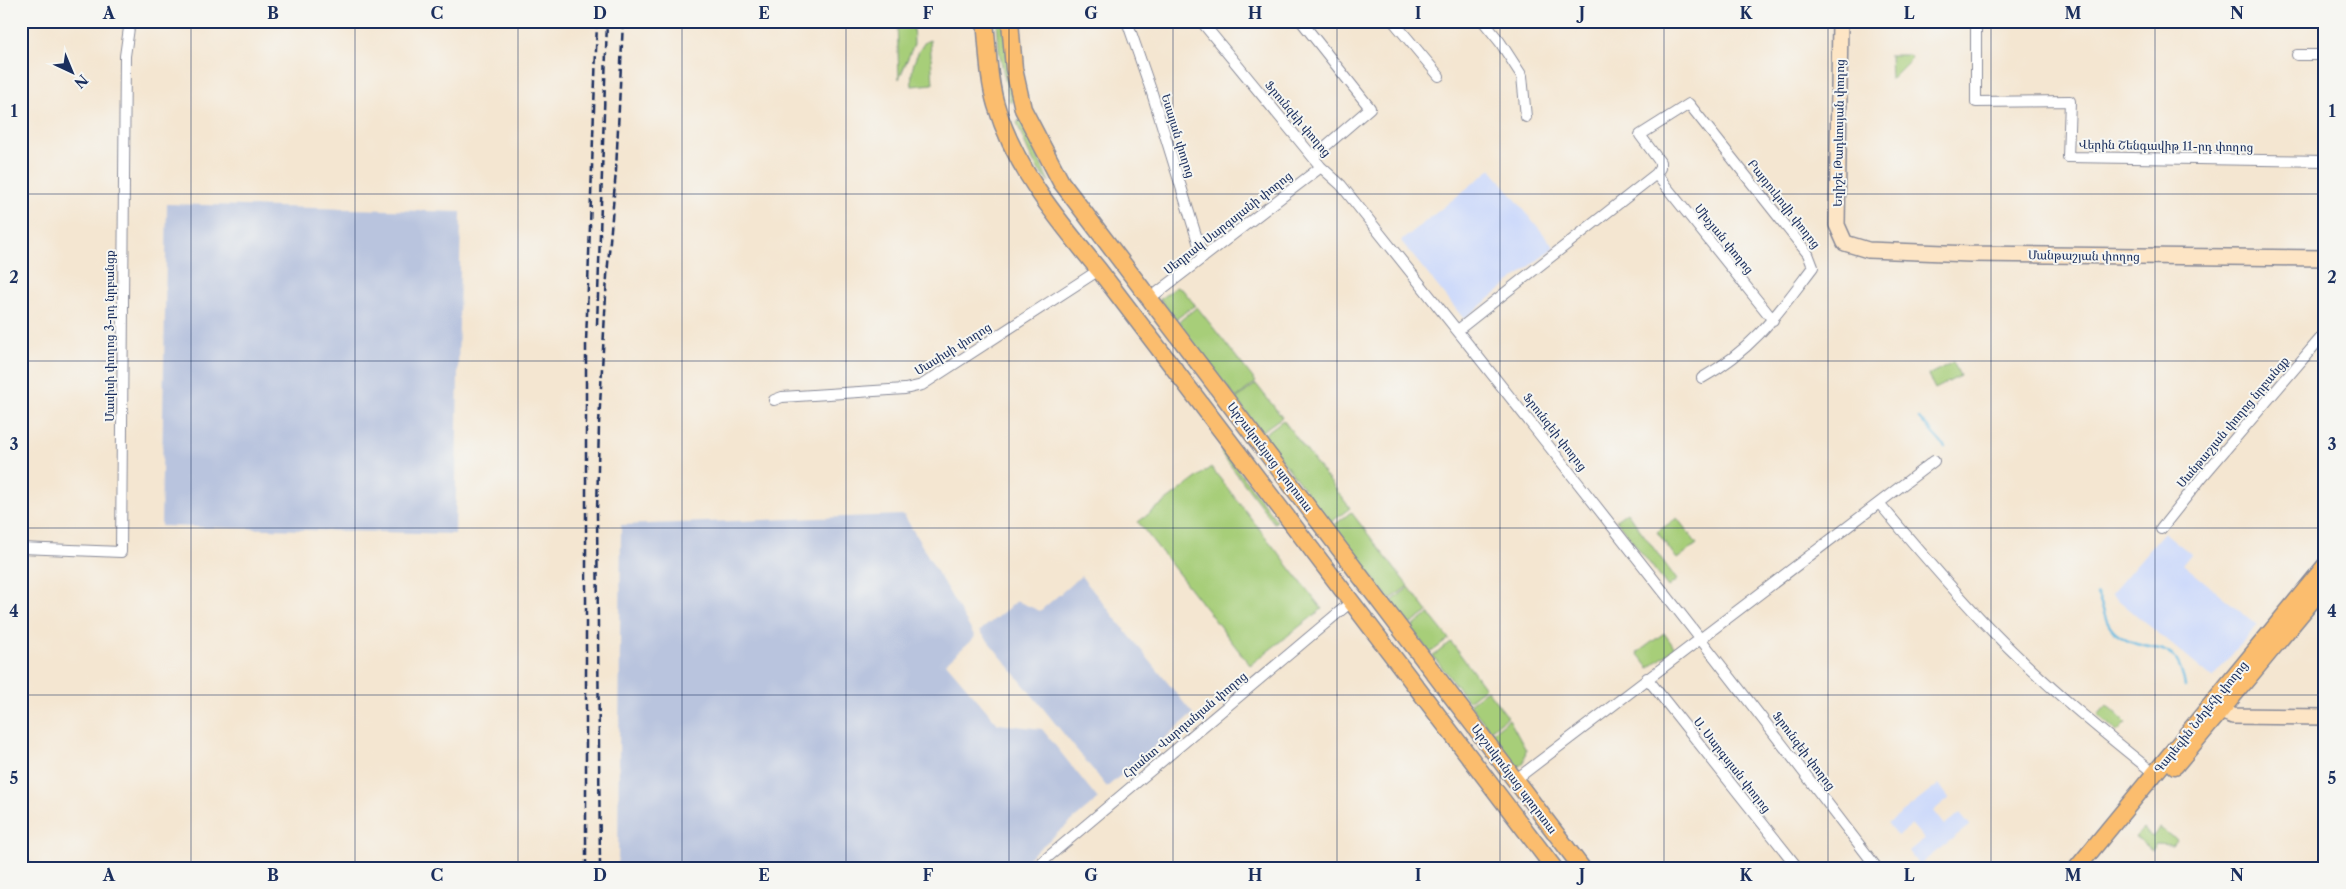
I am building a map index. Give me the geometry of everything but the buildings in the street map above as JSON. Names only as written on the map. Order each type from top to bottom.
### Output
[{"type":"main road","name":"Արշակունյաց պողոտա","points":[[985,21],[991,78],[1000,114],[1030,179],[1053,214],[1099,270],[1554,868]]},
{"type":"main road","name":"Արշակունյաց պողոտա","points":[[1010,21],[1014,69],[1023,109],[1061,182],[1582,868]]},
{"type":"main road","points":[[1000,114],[1003,118],[1011,119],[1023,109]]},
{"type":"main road","points":[[1099,270],[1118,257]]},
{"type":"main road","name":"Գարեգին Նժդեհի փողոց","points":[[2090,868],[2325,566]]},
{"type":"main road","name":"Գարեգին Նժդեհի փողոց","points":[[2077,868],[2155,774],[2325,585]]},
{"type":"main road","points":[[1351,602],[1370,588]]},
{"type":"street","name":"Մասիսի փողոց 3-րդ նրբանցք","points":[[21,548],[121,552],[125,56],[130,21]]},
{"type":"street","name":"Եսայան փողոց","points":[[1127,21],[1152,93],[1203,258]]},
{"type":"street","name":"Ֆրունզեի փողոց","points":[[1201,21],[1321,167],[1341,185],[1458,330],[1700,638],[1877,868]]},
{"type":"street","points":[[1301,21],[1370,108],[1313,157]]},
{"type":"street","points":[[1393,21],[1438,76]]},
{"type":"street","points":[[1483,21],[1500,42],[1522,76],[1526,117]]},
{"type":"street","name":"Եղիշե Թադևոսյան փողոց","points":[[1840,21],[1837,225],[1845,243]]},
{"type":"street","name":"Վերին Շենգավիթ 11-րդ փողոց","points":[[1976,21],[1976,102],[2070,101],[2068,157],[2325,161]]},
{"type":"street","points":[[2296,55],[2325,55]]},
{"type":"street","name":"Բայդուկովի փողոց","points":[[1656,174],[1660,168],[1660,162],[1640,135],[1685,104],[1691,105],[1808,254],[1813,266],[1773,320],[1742,352],[1702,378]]},
{"type":"street","name":"Սեդրակ Սարգսյանի փողոց","points":[[1150,298],[1321,167]]},
{"type":"street","points":[[1458,330],[1656,174]]},
{"type":"street","name":"Մխչյան փողոց","points":[[1656,174],[1773,320]]},
{"type":"street","name":"Մանթաշյան փողոց","points":[[1845,243],[1868,250],[1951,253],[2325,258]]},
{"type":"street","name":"Մասիսի փողոց","points":[[774,400],[782,397],[905,389],[922,384],[1099,270]]},
{"type":"street","name":"Մանթաշյան փողոց նրբանցք","points":[[2161,529],[2325,333]]},
{"type":"street","points":[[1515,780],[1934,461]]},
{"type":"street","points":[[1879,503],[1927,560],[1995,634],[2048,683],[2155,774]]},
{"type":"street","name":"Հրանտ Վարդանյան փողոց","points":[[1035,868],[1351,602]]},
{"type":"street","name":"Ս. Սարգսյան փողոց","points":[[1647,678],[1798,868]]},
{"type":"street","points":[[2214,709],[2233,716],[2325,717]]},
{"type":"shaded area","points":[[1491,169],[1554,247],[1464,319],[1401,241]]},
{"type":"shaded area","points":[[167,204],[461,212],[455,534],[161,526]]},
{"type":"shaded area","points":[[904,515],[975,637],[946,663],[998,724],[1042,729],[1098,799],[1016,868],[618,868],[621,525]]},
{"type":"shaded area","points":[[2164,532],[2191,554],[2183,564],[2257,625],[2212,678],[2111,594]]},
{"type":"shaded area","points":[[1081,576],[1193,714],[1107,787],[980,631],[1017,601],[1040,611]]},
{"type":"shaded area","points":[[1939,784],[1949,798],[1933,811],[1944,825],[1960,813],[1970,825],[1919,865],[1909,851],[1924,839],[1912,825],[1897,836],[1888,824]]},
{"type":"shaded area","points":[[21,852],[37,868],[21,868]]},
{"type":"green space","points":[[897,21],[913,21],[914,44],[899,79]]},
{"type":"green space","points":[[997,21],[1003,21],[1015,100],[1010,103],[999,51]]},
{"type":"green space","points":[[930,40],[933,84],[912,86],[912,74],[916,57],[925,42]]},
{"type":"green space","points":[[1890,55],[1909,55],[1912,58],[1891,79]]},
{"type":"green space","points":[[1022,120],[1049,182],[1038,169],[1026,146],[1017,122]]},
{"type":"green space","points":[[1176,287],[1183,290],[1195,305],[1175,320],[1160,299]]},
{"type":"green space","points":[[1197,307],[1256,382],[1236,398],[1177,323]]},
{"type":"green space","points":[[1953,362],[1960,376],[1935,389],[1928,375]]},
{"type":"green space","points":[[1256,384],[1282,417],[1261,432],[1236,399]]},
{"type":"green space","points":[[1283,420],[1350,508],[1330,523],[1263,435]]},
{"type":"green space","points":[[1223,450],[1277,521],[1274,523],[1221,453]]},
{"type":"green space","points":[[1211,467],[1322,609],[1250,665],[1138,522]]},
{"type":"green space","points":[[1351,512],[1408,586],[1390,600],[1333,526]]},
{"type":"green space","points":[[1627,512],[1677,580],[1668,587],[1616,520]]},
{"type":"green space","points":[[1677,518],[1697,544],[1677,559],[1657,532]]},
{"type":"green space","points":[[1409,587],[1428,612],[1410,625],[1392,601]]},
{"type":"green space","points":[[1429,614],[1449,639],[1430,653],[1411,628]]},
{"type":"green space","points":[[1664,633],[1675,648],[1649,668],[1637,653]]},
{"type":"green space","points":[[1451,642],[1485,688],[1468,701],[1433,656]]},
{"type":"green space","points":[[1487,690],[1508,717],[1490,730],[1469,704]]},
{"type":"green space","points":[[2107,705],[2126,723],[2117,732],[2098,715]]},
{"type":"green space","points":[[1509,719],[1526,750],[1524,762],[1518,767],[1492,733]]},
{"type":"green space","points":[[2160,828],[2176,840],[2172,845],[2156,844],[2151,850],[2135,837],[2143,829],[2152,837]]},
{"type":"waterway","points":[[1919,418],[1945,447]]},
{"type":"waterway","points":[[2097,594],[2107,621],[2113,631],[2130,642],[2169,653],[2176,659],[2185,687]]},
{"type":"railway","points":[[586,868],[586,343],[597,21]]},
{"type":"railway","points":[[597,325],[607,21]]},
{"type":"railway","points":[[600,868],[597,512],[599,424],[607,276],[616,171],[623,21]]}]
